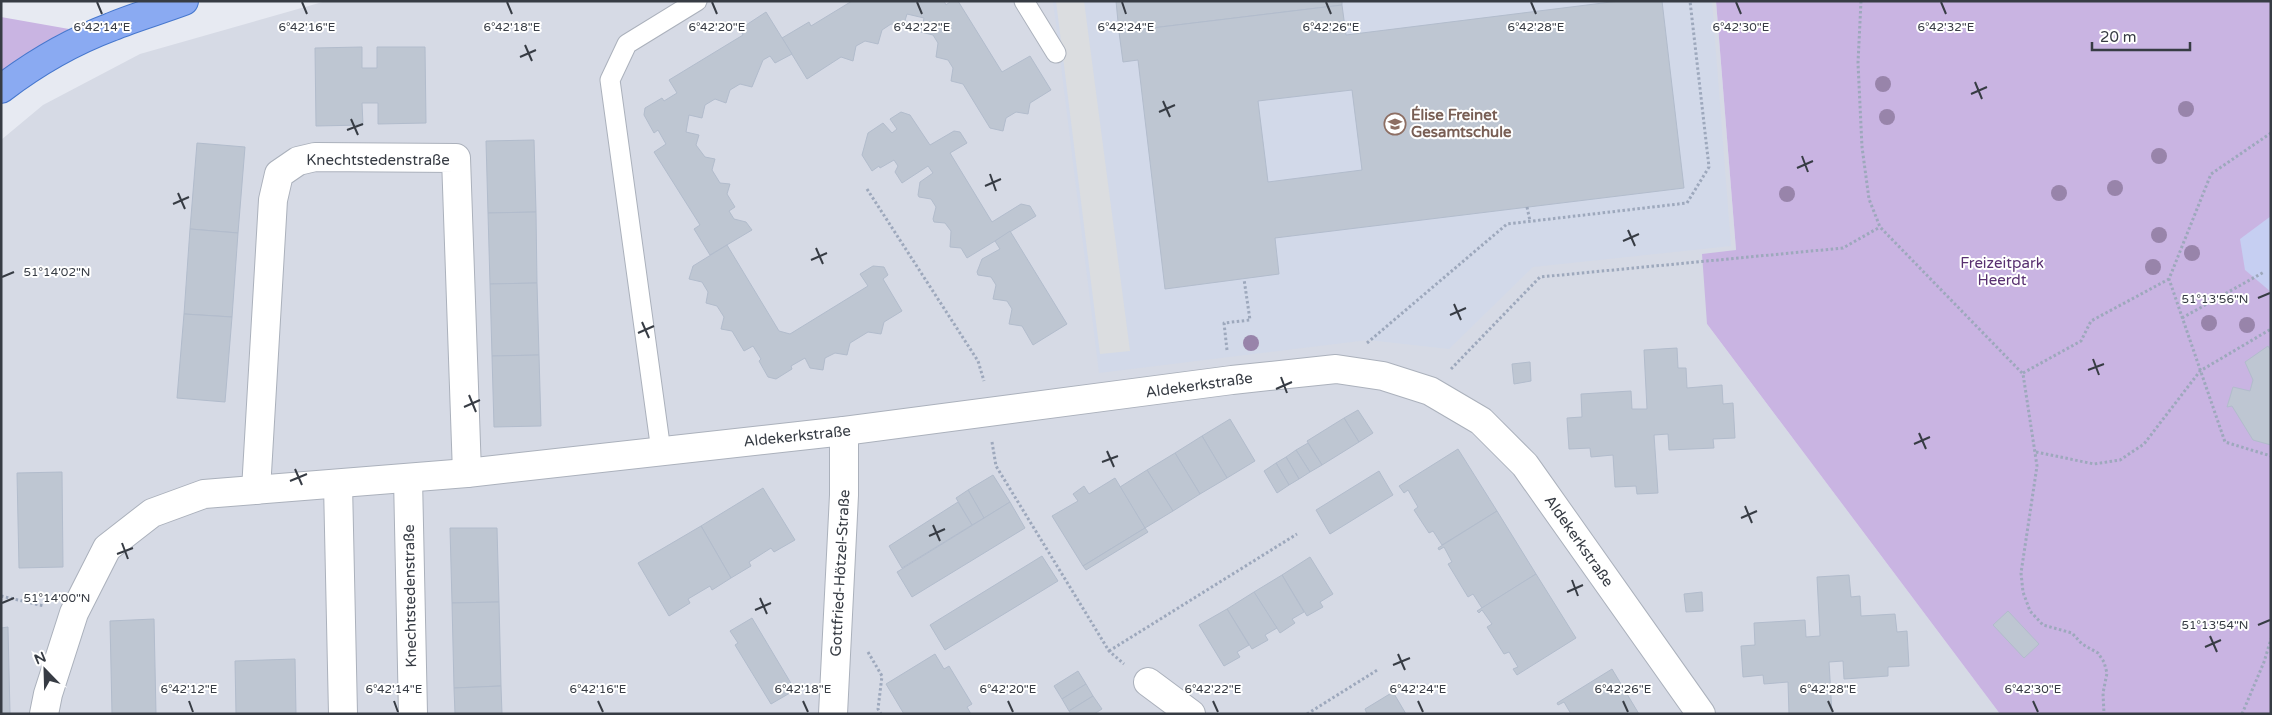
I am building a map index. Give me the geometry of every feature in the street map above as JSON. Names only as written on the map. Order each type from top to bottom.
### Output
[{"type":"highway","points":[[1,89],[26,70],[66,47],[111,27],[184,1]]},
{"type":"street","name":"Knechtstedenstraße","points":[[256,490],[273,200],[279,174],[298,161],[315,157],[456,158],[468,473]]},
{"type":"street","name":"Aldekerkstraße","points":[[44,714],[48,694],[74,613],[107,548],[152,513],[204,494],[468,473],[844,432],[1232,380],[1336,369],[1384,376],[1430,391],[1481,421],[1525,465],[1701,714]]},
{"type":"street","name":"Gottfried-Hötzel-Straße","points":[[833,714],[844,495],[844,432]]},
{"type":"street","name":"Knechtstedenstraße","points":[[408,478],[413,714]]},
{"type":"street","points":[[338,484],[343,714]]},
{"type":"street","points":[[1148,682],[1191,714]]},
{"type":"lane","points":[[661,451],[610,80],[627,44],[697,1]]},
{"type":"lane","points":[[1024,1],[1056,53]]},
{"type":"path","points":[[1336,369],[1506,224],[1687,204],[1709,166],[1690,1]]},
{"type":"path","points":[[1861,1],[1858,63],[1862,147],[1868,199],[1880,227],[2023,374],[2037,466],[2021,573],[2023,592],[2030,611],[2043,624],[2072,633],[2101,657],[2107,673],[2103,693],[2104,714]]},
{"type":"path","points":[[2023,374],[2081,341],[2091,321],[2169,279],[2211,174],[2271,133]]},
{"type":"path","points":[[867,189],[978,361],[983,375],[996,466],[1109,651],[1148,682]]},
{"type":"path","points":[[1527,207],[1530,221]]},
{"type":"path","points":[[1430,391],[1540,277],[1843,248],[1880,227]]},
{"type":"path","points":[[2182,318],[2264,272]]},
{"type":"path","points":[[1232,380],[1224,323],[1250,320],[1244,279]]},
{"type":"path","points":[[2169,279],[2225,442],[2271,456]]},
{"type":"path","points":[[2036,452],[2094,464],[2120,460],[2144,444],[2200,371],[2271,329]]},
{"type":"path","points":[[1109,651],[1296,534]]},
{"type":"path","points":[[1,596],[74,613]]},
{"type":"path","points":[[2242,714],[2264,662],[2271,639]]},
{"type":"path","points":[[867,651],[882,676],[878,710],[881,714]]},
{"type":"path","points":[[1307,714],[1379,669]]},
{"type":"shaded area","points":[[326,1],[1716,1],[1736,250],[1707,324],[2000,714],[1,714],[1,140],[43,105],[140,54]]},
{"type":"shaded area","name":"Élise Freinet Gesamtschule","points":[[1053,1],[1712,1],[1731,246],[1533,267],[1449,349],[1368,340],[1099,373]]},
{"type":"shaded area","points":[[1056,1],[1084,1],[1130,351],[1100,354]]},
{"type":"green space","name":"Freizeitpark Heerdt","points":[[1716,1],[2271,1],[2271,714],[2000,714],[1707,324],[1702,254],[1736,250]]},
{"type":"green space","points":[[1,17],[69,29],[29,52],[1,74]]},
{"type":"sand","points":[[2271,216],[2271,292],[2245,270],[2240,239]]},
{"type":"building","points":[[852,1],[944,1],[946,5],[951,1],[958,1],[1002,72],[1030,56],[1051,90],[1030,103],[1028,114],[1016,112],[1006,118],[1003,131],[990,128],[963,84],[951,81],[953,68],[948,60],[936,57],[938,43],[933,35],[921,32],[924,18],[907,14],[903,27],[891,24],[882,30],[878,44],[865,41],[856,46],[853,61],[841,57],[807,79],[782,38],[809,22],[811,26]]},
{"type":"building","points":[[1116,1],[1342,1],[1342,5],[1119,32]]},
{"type":"building","points":[[1619,1],[1662,1],[1684,188],[1275,238],[1279,274],[1165,289],[1138,60],[1123,62],[1119,32],[1342,5],[1346,35]],"holes":[[[1352,90],[1362,170],[1268,182],[1258,101]]]},
{"type":"building","points":[[766,12],[792,54],[775,63],[770,56],[763,60],[752,87],[740,84],[730,90],[726,103],[715,99],[705,105],[702,118],[689,115],[686,132],[699,135],[696,145],[705,157],[715,159],[712,170],[720,183],[730,184],[727,194],[735,207],[729,211],[734,219],[746,222],[752,230],[710,255],[694,229],[700,225],[654,152],[666,144],[658,130],[654,133],[644,115],[645,108],[662,98],[664,101],[677,93],[669,80],[743,35],[740,29]]},
{"type":"building","points":[[362,47],[362,68],[377,68],[377,47],[425,47],[426,123],[378,124],[378,103],[362,103],[363,125],[316,126],[315,48]]},
{"type":"building","points":[[901,112],[910,115],[930,145],[954,131],[960,132],[967,143],[950,153],[992,222],[1021,204],[1030,206],[1036,216],[967,258],[961,248],[950,247],[951,231],[945,223],[934,222],[936,207],[931,199],[919,197],[918,195],[920,182],[933,173],[928,166],[902,183],[895,172],[898,166],[894,160],[872,171],[862,155],[868,133],[883,123],[892,133],[897,129],[890,119]]},
{"type":"building","points":[[534,140],[536,212],[488,213],[486,141]]},
{"type":"building","points":[[197,143],[245,147],[238,233],[190,229]]},
{"type":"building","points":[[536,212],[537,283],[490,284],[488,213]]},
{"type":"building","points":[[190,229],[238,233],[232,317],[184,314]]},
{"type":"building","points":[[1010,231],[1067,324],[1033,345],[1022,326],[1009,324],[1012,309],[1007,301],[993,299],[996,285],[991,277],[978,275],[977,272],[982,259],[1000,249],[995,241]]},
{"type":"building","points":[[727,245],[779,331],[790,334],[868,286],[860,274],[873,266],[884,267],[888,275],[883,279],[902,311],[884,322],[881,334],[868,332],[850,343],[847,355],[835,353],[825,358],[823,370],[810,368],[805,358],[791,366],[792,369],[776,379],[768,377],[759,361],[761,359],[753,346],[744,351],[732,331],[721,329],[724,317],[717,306],[706,303],[708,292],[702,282],[689,279],[693,266]]},
{"type":"building","points":[[537,283],[539,355],[492,356],[490,284]]},
{"type":"building","points":[[184,314],[232,317],[225,402],[177,398]]},
{"type":"building","points":[[2268,346],[2271,351],[2271,445],[2253,440],[2232,406],[2227,407],[2233,387],[2250,391],[2253,380],[2245,362]]},
{"type":"building","points":[[1677,348],[1678,368],[1686,368],[1687,388],[1722,385],[1723,404],[1733,403],[1735,438],[1713,439],[1714,448],[1669,450],[1668,434],[1654,435],[1658,493],[1637,494],[1636,486],[1615,487],[1613,455],[1591,457],[1590,448],[1569,449],[1567,418],[1582,417],[1581,394],[1631,391],[1632,409],[1647,409],[1644,350]]},
{"type":"building","points":[[539,355],[541,426],[494,427],[492,356]]},
{"type":"building","points":[[1530,362],[1531,381],[1514,384],[1512,364]]},
{"type":"building","points":[[1358,410],[1373,433],[1359,442],[1344,418]]},
{"type":"building","points":[[1344,418],[1359,442],[1322,465],[1307,441]]},
{"type":"building","points":[[1230,419],[1255,461],[1227,478],[1202,436]]},
{"type":"building","points":[[1202,436],[1227,478],[1200,494],[1175,453]]},
{"type":"building","points":[[1308,443],[1322,465],[1310,472],[1296,450]]},
{"type":"building","points":[[1458,449],[1497,511],[1442,545],[1433,531],[1429,533],[1414,510],[1418,507],[1408,490],[1404,493],[1399,486]]},
{"type":"building","points":[[1296,450],[1310,472],[1299,479],[1286,457]]},
{"type":"building","points":[[1175,453],[1200,494],[1173,511],[1147,470]]},
{"type":"building","points":[[1286,457],[1299,479],[1289,485],[1276,463]]},
{"type":"building","points":[[1276,463],[1289,485],[1277,493],[1264,471]]},
{"type":"building","points":[[1147,470],[1173,511],[1145,528],[1120,487]]},
{"type":"building","points":[[1379,471],[1393,495],[1330,534],[1316,510]]},
{"type":"building","points":[[62,472],[63,567],[19,568],[17,473]]},
{"type":"building","points":[[993,475],[1010,502],[984,518],[968,490]]},
{"type":"building","points":[[1115,478],[1145,528],[1083,566],[1052,516],[1078,501],[1073,494],[1084,486],[1089,494]]},
{"type":"building","points":[[763,488],[795,540],[774,552],[771,548],[749,562],[751,566],[731,578],[701,526]]},
{"type":"building","points":[[968,490],[984,518],[972,525],[956,498]]},
{"type":"building","points":[[958,502],[972,525],[902,568],[889,546]]},
{"type":"building","points":[[1010,502],[1025,528],[912,597],[897,572]]},
{"type":"building","points":[[1497,511],[1536,574],[1482,608],[1473,594],[1468,597],[1448,564],[1452,562],[1444,547],[1439,550],[1438,548]]},
{"type":"building","points":[[701,526],[731,578],[712,590],[710,586],[688,599],[690,603],[669,616],[638,563]]},
{"type":"building","points":[[450,528],[497,528],[499,602],[452,603]]},
{"type":"building","points":[[1145,528],[1148,532],[1086,570],[1083,566]]},
{"type":"building","points":[[1042,556],[1058,581],[945,650],[930,625]]},
{"type":"building","points":[[1310,557],[1333,594],[1320,602],[1323,607],[1307,616],[1282,575]]},
{"type":"building","points":[[1536,574],[1576,638],[1517,675],[1513,669],[1518,667],[1509,652],[1504,654],[1487,627],[1492,624],[1482,610],[1479,613],[1477,611]]},
{"type":"building","points":[[1282,575],[1304,612],[1292,619],[1295,623],[1280,633],[1254,592]]},
{"type":"building","points":[[1849,575],[1851,597],[1860,596],[1861,616],[1895,614],[1897,632],[1907,631],[1909,666],[1888,667],[1888,676],[1844,679],[1843,661],[1829,662],[1832,714],[1789,714],[1788,682],[1764,684],[1763,675],[1743,677],[1741,646],[1755,645],[1754,623],[1805,620],[1806,637],[1820,636],[1817,577]]},
{"type":"building","points":[[1254,592],[1277,628],[1265,635],[1268,640],[1252,649],[1227,609]]},
{"type":"building","points":[[1702,592],[1703,611],[1686,612],[1684,594]]},
{"type":"building","points":[[499,602],[501,686],[454,688],[452,603]]},
{"type":"building","points":[[1227,609],[1249,645],[1237,652],[1240,657],[1224,666],[1199,625]]},
{"type":"building","points":[[2008,611],[2039,644],[2024,658],[1993,625]]},
{"type":"building","points":[[752,618],[795,690],[771,704],[735,645],[738,643],[730,631]]},
{"type":"building","points":[[154,619],[156,714],[112,714],[110,621]]},
{"type":"building","points":[[8,627],[10,714],[1,714],[1,628]]},
{"type":"building","points":[[935,654],[944,669],[949,666],[972,704],[967,707],[971,714],[904,714],[886,684]]},
{"type":"building","points":[[295,659],[296,714],[236,714],[235,661]]},
{"type":"building","points":[[1612,669],[1639,714],[1571,714],[1564,702],[1558,705],[1557,703]]},
{"type":"building","points":[[1078,671],[1086,684],[1062,699],[1054,686]]},
{"type":"building","points":[[1086,684],[1093,696],[1069,711],[1062,699]]},
{"type":"building","points":[[501,686],[502,714],[455,714],[454,688]]},
{"type":"building","points":[[1393,692],[1406,714],[1367,714],[1365,709]]},
{"type":"building","points":[[1093,696],[1102,709],[1094,714],[1071,714],[1069,711]]},
{"type":"place","name":"Élise Freinet Gesamtschule","points":[[1395,124]]}]
